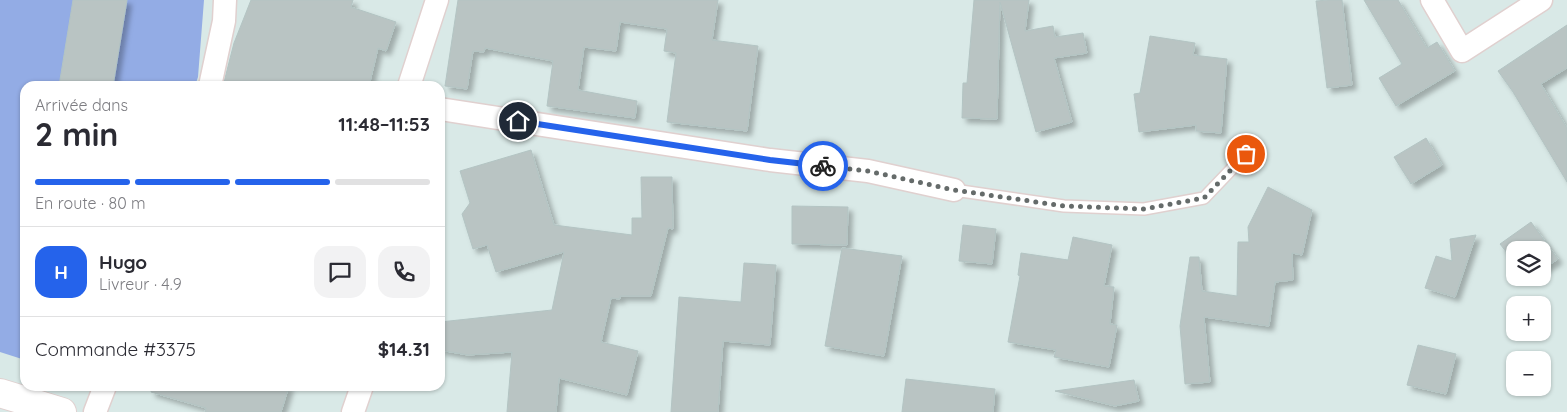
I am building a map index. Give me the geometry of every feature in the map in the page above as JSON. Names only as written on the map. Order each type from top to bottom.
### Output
[{"type":"street","points":[[211,81],[224,21],[225,0]]},
{"type":"street","points":[[411,81],[437,0]]},
{"type":"street","points":[[1432,0],[1462,52],[1541,0]]},
{"type":"street","points":[[445,110],[770,160],[868,171],[954,190]]},
{"type":"street","points":[[95,412],[103,391]]},
{"type":"street","points":[[353,412],[360,391]]},
{"type":"street","points":[[0,393],[62,412]]},
{"type":"lane","points":[[954,190],[1064,206],[1144,209],[1204,198],[1246,154]]},
{"type":"shaded area","points":[[0,0],[204,0],[197,81],[20,81],[20,358],[0,352]]},
{"type":"building","points":[[73,0],[127,0],[114,81],[60,81]]},
{"type":"building","points":[[251,0],[353,0],[351,7],[396,22],[386,51],[378,48],[370,81],[224,81],[234,43]]},
{"type":"building","points":[[458,0],[718,0],[712,40],[758,46],[747,131],[667,122],[676,53],[664,51],[667,29],[620,22],[616,51],[584,47],[578,90],[637,101],[635,118],[547,106],[553,61],[485,48],[484,52],[473,51],[467,89],[445,86]]},
{"type":"building","points":[[974,0],[1029,0],[1025,31],[1053,26],[1055,37],[1083,33],[1087,53],[1054,58],[1072,122],[1036,132],[1000,2],[997,119],[962,118],[963,83],[967,83]]},
{"type":"building","points":[[1342,0],[1352,85],[1327,88],[1316,1]]},
{"type":"building","points":[[1364,0],[1398,0],[1427,48],[1437,42],[1455,71],[1396,106],[1379,78],[1402,64]]},
{"type":"building","points":[[1567,25],[1567,68],[1541,84],[1567,128],[1567,182],[1513,92],[1498,71]]},
{"type":"building","points":[[1150,36],[1195,43],[1193,55],[1227,59],[1221,133],[1196,131],[1196,125],[1139,132],[1134,94],[1140,93]]},
{"type":"building","points":[[1426,138],[1442,165],[1411,184],[1394,157]]},
{"type":"building","points":[[531,150],[554,225],[632,235],[632,218],[642,218],[641,177],[672,177],[673,229],[668,228],[651,296],[620,296],[620,299],[611,298],[601,342],[638,351],[627,395],[559,378],[556,412],[507,412],[512,352],[468,355],[445,351],[445,321],[552,310],[564,252],[496,272],[487,245],[473,249],[462,214],[470,203],[460,171]]},
{"type":"building","points":[[1268,187],[1312,210],[1302,255],[1292,253],[1293,280],[1275,282],[1269,326],[1204,317],[1210,382],[1185,384],[1180,326],[1190,257],[1199,257],[1202,291],[1237,296],[1238,242],[1249,242],[1248,227]]},
{"type":"building","points":[[792,206],[848,207],[847,245],[792,244]]},
{"type":"building","points":[[1531,222],[1545,241],[1506,241],[1506,252],[1500,244]]},
{"type":"building","points":[[963,225],[996,229],[992,264],[959,261]]},
{"type":"building","points":[[1476,235],[1455,297],[1425,288],[1436,256],[1452,261],[1450,239]]},
{"type":"building","points":[[1073,237],[1112,245],[1104,286],[1114,287],[1110,324],[1117,325],[1109,367],[1054,357],[1056,350],[1008,342],[1020,276],[1018,275],[1021,253],[1068,260]]},
{"type":"building","points":[[842,248],[902,256],[884,356],[825,346]]},
{"type":"building","points":[[1551,249],[1558,259],[1551,264]]},
{"type":"building","points":[[744,263],[776,265],[770,345],[723,341],[718,412],[671,412],[679,297],[741,302]]},
{"type":"building","points":[[1418,345],[1456,354],[1446,394],[1407,385]]},
{"type":"building","points":[[906,379],[995,389],[993,412],[902,412]]},
{"type":"building","points":[[1134,380],[1139,401],[1115,406],[1055,391]]},
{"type":"building","points":[[287,391],[281,412],[205,412],[206,408],[151,392]]},
{"type":"way so far","points":[[823,166],[868,171],[954,190],[1064,206],[1144,209],[1204,198],[1246,154]]},
{"type":"route","points":[[518,121],[770,160],[823,166]]}]
